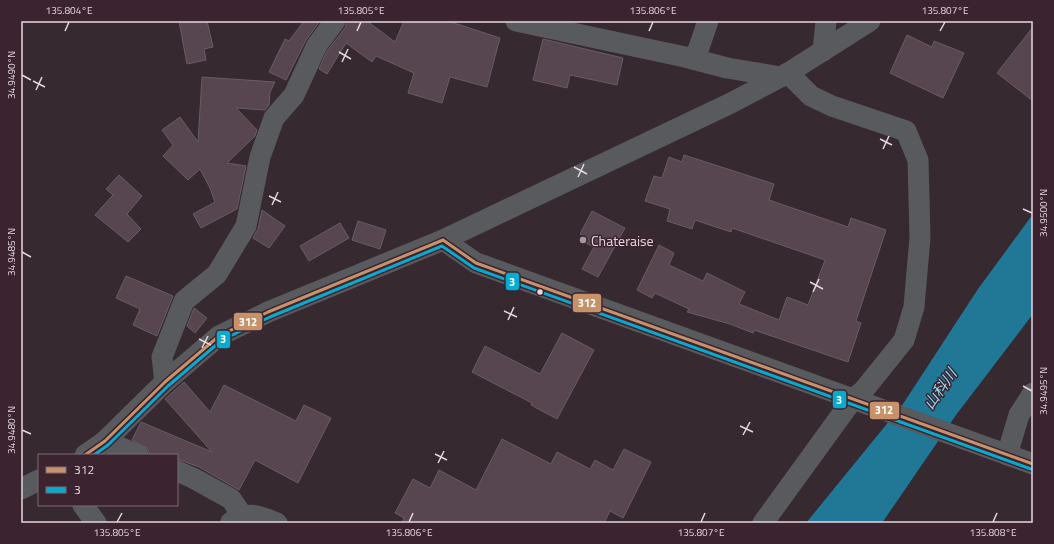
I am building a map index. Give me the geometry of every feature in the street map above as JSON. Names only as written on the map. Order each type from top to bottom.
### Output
[{"type":"street","points":[[165,382],[162,357],[184,301],[217,274],[246,226],[260,156],[274,118],[294,95],[317,45],[335,21]]},
{"type":"street","points":[[516,21],[695,59],[727,68],[785,75],[811,96],[832,106],[906,131],[918,160],[920,237],[914,307],[904,340],[863,390],[858,401],[763,523]]},
{"type":"street","points":[[695,59],[708,21]]},
{"type":"street","points":[[823,51],[826,21]]},
{"type":"street","points":[[86,454],[105,441],[165,382],[219,336],[268,312],[443,240],[731,103],[785,75],[870,21]]},
{"type":"street","points":[[443,240],[476,263],[1033,464]]},
{"type":"street","points":[[1007,455],[1019,415],[1033,394]]},
{"type":"street","points":[[105,441],[136,454]]},
{"type":"street","points":[[178,471],[231,499],[236,519],[258,515],[276,523]]},
{"type":"street","points":[[21,489],[38,480]]},
{"type":"street","points":[[84,506],[96,523]]},
{"type":"water","name":"山科川","points":[[1033,214],[1033,314],[956,415],[882,523],[806,523],[903,404],[978,289]]},
{"type":"building","points":[[179,21],[207,21],[213,47],[204,49],[206,60],[187,64]]},
{"type":"building","points":[[304,21],[320,21],[306,40],[286,80],[269,72],[285,39],[289,41]]},
{"type":"building","points":[[347,21],[367,21],[395,42],[404,21],[448,21],[500,38],[487,87],[450,77],[442,103],[408,93],[414,73],[376,56],[372,62],[346,43],[327,74],[319,69],[327,51],[345,28]]},
{"type":"building","points":[[1033,27],[1033,101],[997,73]]},
{"type":"building","points":[[907,35],[932,47],[934,41],[964,53],[943,98],[890,73]]},
{"type":"building","points":[[543,39],[623,58],[617,85],[570,75],[567,88],[533,80]]},
{"type":"building","points":[[202,77],[275,82],[270,92],[269,105],[265,110],[236,108],[257,130],[255,136],[227,163],[246,166],[237,209],[201,228],[193,214],[215,202],[210,188],[200,169],[188,180],[163,156],[173,145],[162,130],[180,117],[198,142]]},
{"type":"building","points":[[684,155],[774,184],[769,200],[848,227],[851,218],[886,230],[856,321],[861,323],[848,362],[754,330],[753,333],[730,324],[687,312],[689,309],[655,293],[652,298],[637,290],[659,245],[674,253],[669,265],[703,281],[707,273],[745,292],[739,304],[779,320],[787,297],[808,305],[825,260],[732,228],[731,232],[695,220],[692,229],[667,221],[670,209],[645,201],[654,176],[662,178],[669,157],[682,162]]},
{"type":"building","points":[[119,175],[142,196],[127,214],[141,229],[128,242],[95,215],[113,195],[106,189]]},
{"type":"building","points":[[262,210],[285,226],[269,248],[253,238],[258,229]]},
{"type":"building","points":[[592,211],[625,228],[598,277],[582,269],[594,247],[582,241],[584,237],[580,234]]},
{"type":"building","points":[[358,221],[386,230],[380,249],[352,240]]},
{"type":"building","points":[[340,223],[349,238],[309,261],[300,246]]},
{"type":"building","points":[[126,276],[173,296],[157,336],[133,325],[140,309],[116,298]]},
{"type":"building","points":[[194,308],[207,318],[195,333],[187,326]]},
{"type":"building","points":[[562,333],[594,350],[557,419],[531,405],[532,403],[472,372],[485,346],[540,374]]},
{"type":"building","points":[[184,382],[210,412],[224,385],[296,421],[304,405],[331,418],[298,483],[255,460],[239,490],[199,467],[178,459],[178,454],[150,454],[147,448],[132,440],[141,422],[212,452],[165,399]]},
{"type":"building","points":[[502,439],[551,464],[557,452],[590,469],[595,460],[613,470],[624,449],[651,462],[623,518],[610,511],[604,523],[402,523],[404,518],[395,513],[413,479],[430,488],[439,470],[476,490]]},
{"type":"transit line","name":"312","points":[[443,240],[476,263],[1033,464]]},
{"type":"transit line","name":"312","points":[[86,454],[105,441],[165,382],[219,336],[268,312],[443,240]]},
{"type":"transit line","name":"3","points":[[95,454],[108,445],[168,386],[222,340],[270,317],[442,246],[474,268],[1031,469]]},
{"type":"place","name":"Chateraise","points":[[583,240]]}]
